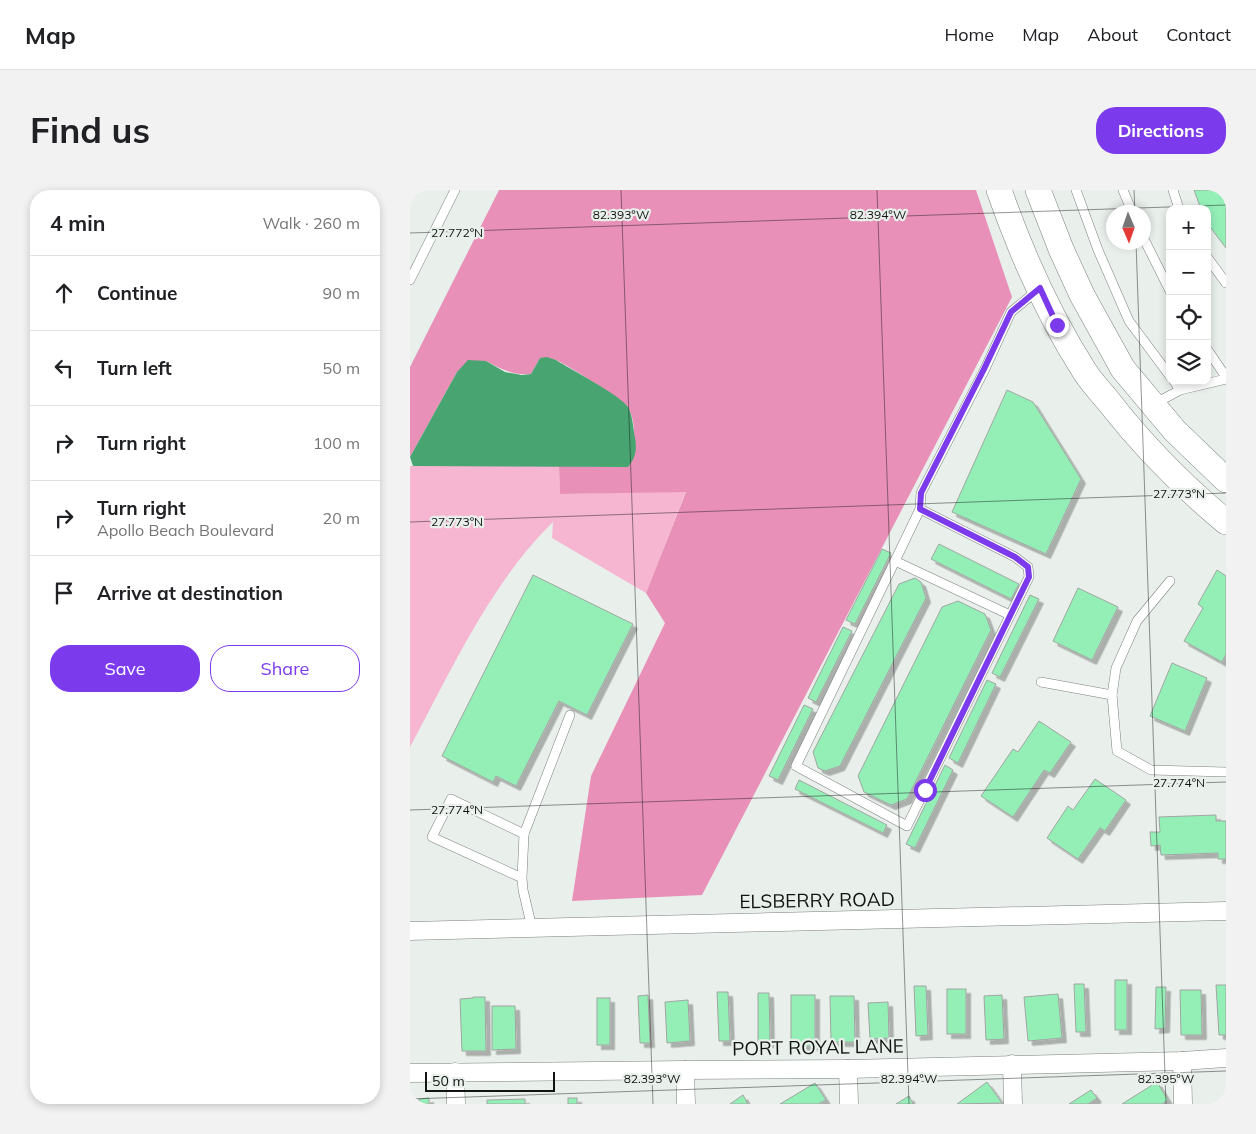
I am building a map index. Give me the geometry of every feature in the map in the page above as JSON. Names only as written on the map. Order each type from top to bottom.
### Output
[{"type":"main road","points":[[999,190],[1014,233],[1057,325],[1086,374],[1135,435],[1191,492],[1226,522]]},
{"type":"main road","points":[[1038,190],[1061,249],[1082,295],[1123,369],[1175,431],[1226,480]]},
{"type":"street","name":"ELSBERRY ROAD","points":[[410,931],[1226,911]]},
{"type":"street","name":"PORT ROYAL LANE","points":[[410,1074],[848,1069],[1226,1058]]},
{"type":"street","points":[[1182,1060],[1183,1104]]},
{"type":"street","points":[[1012,1064],[1013,1104]]},
{"type":"street","points":[[848,1069],[849,1104]]},
{"type":"street","points":[[685,1070],[686,1104]]},
{"type":"street","points":[[455,1072],[456,1104]]},
{"type":"lane","points":[[410,280],[455,190]]},
{"type":"lane","points":[[1076,190],[1098,250],[1129,322],[1166,371]]},
{"type":"lane","points":[[1123,190],[1129,205]]},
{"type":"lane","points":[[1173,190],[1179,205]]},
{"type":"lane","points":[[1150,250],[1166,283]]},
{"type":"lane","points":[[1211,262],[1226,283]]},
{"type":"lane","points":[[920,509],[1015,557],[1028,567],[1029,577],[907,826],[796,766],[920,509],[921,493],[1011,312],[1040,288]]},
{"type":"lane","points":[[1152,405],[1180,390],[1226,378],[1211,356]]},
{"type":"lane","points":[[1177,385],[1180,390]]},
{"type":"lane","points":[[895,560],[1010,615]]},
{"type":"lane","points":[[1170,581],[1137,621],[1116,668],[1112,695],[1117,751],[1151,770],[1226,772]]},
{"type":"lane","points":[[1041,682],[1112,695]]},
{"type":"lane","points":[[532,928],[523,890],[524,834],[570,715]]},
{"type":"lane","points":[[522,878],[432,837],[451,800],[524,834]]},
{"type":"shaded area","points":[[499,190],[976,190],[1012,297],[702,895],[572,901],[591,776],[665,623],[646,593],[686,492],[560,494],[559,466],[628,467],[634,429],[631,413],[623,402],[581,374],[552,359],[540,358],[531,374],[513,373],[486,361],[457,372],[410,457],[410,367]]},
{"type":"shaded area","points":[[547,357],[556,360],[605,389],[628,407],[632,418],[636,446],[634,457],[628,467],[413,466],[410,457],[457,372],[468,360],[486,361],[505,372],[522,375],[531,374],[540,358]]},
{"type":"shaded area","points":[[410,466],[559,466],[560,494],[686,491],[646,593],[552,538],[553,522],[510,572],[491,600],[457,658],[410,747]]},
{"type":"building","points":[[1194,190],[1226,190],[1226,248],[1211,228],[1211,205],[1200,205]]},
{"type":"building","points":[[1007,390],[1033,402],[1081,479],[1046,554],[952,512]]},
{"type":"building","points":[[939,544],[1019,584],[1011,599],[931,559]]},
{"type":"building","points":[[882,549],[891,553],[855,624],[846,620]]},
{"type":"building","points":[[1217,570],[1226,576],[1226,654],[1222,662],[1184,641],[1203,608],[1198,604]]},
{"type":"building","points":[[533,575],[633,624],[587,715],[559,701],[516,786],[496,776],[493,782],[442,756]]},
{"type":"building","points":[[915,578],[921,582],[926,598],[840,766],[825,771],[818,768],[813,752],[899,584]]},
{"type":"building","points":[[1078,588],[1118,607],[1092,660],[1053,641]]},
{"type":"building","points":[[1030,595],[1039,599],[1000,677],[992,673]]},
{"type":"building","points":[[958,601],[985,614],[991,630],[907,799],[891,805],[864,792],[858,776],[942,607]]},
{"type":"building","points":[[843,627],[852,631],[816,702],[808,698]]},
{"type":"building","points":[[1172,663],[1207,678],[1185,731],[1150,716]]},
{"type":"building","points":[[987,680],[996,684],[958,763],[949,758]]},
{"type":"building","points":[[804,705],[813,709],[778,780],[769,776]]},
{"type":"building","points":[[1039,721],[1071,742],[1050,773],[1044,770],[1013,817],[981,796],[1013,749],[1018,752]]},
{"type":"building","points":[[945,765],[953,770],[915,848],[906,844]]},
{"type":"building","points":[[1095,779],[1126,800],[1105,831],[1100,828],[1078,859],[1047,838],[1068,806],[1073,810]]},
{"type":"building","points":[[799,780],[887,825],[883,833],[795,789]]},
{"type":"building","points":[[1216,815],[1216,821],[1226,821],[1226,859],[1218,859],[1218,853],[1161,855],[1160,845],[1151,846],[1150,832],[1160,832],[1159,817]]},
{"type":"building","points":[[1115,980],[1127,980],[1127,1030],[1115,1030]]},
{"type":"building","points":[[1074,984],[1084,984],[1086,1032],[1076,1032]]},
{"type":"building","points":[[1216,985],[1226,985],[1226,1035],[1219,1035]]},
{"type":"building","points":[[914,986],[926,986],[928,1035],[916,1036]]},
{"type":"building","points":[[1156,987],[1166,987],[1165,1028],[1155,1029]]},
{"type":"building","points":[[947,989],[966,989],[966,1034],[947,1034]]},
{"type":"building","points":[[1180,990],[1201,990],[1202,1035],[1181,1035]]},
{"type":"building","points":[[717,992],[728,992],[730,1041],[719,1041]]},
{"type":"building","points":[[758,993],[769,993],[770,1043],[758,1043]]},
{"type":"building","points":[[1058,994],[1062,1038],[1028,1041],[1024,997]]},
{"type":"building","points":[[648,995],[650,1043],[640,1043],[638,996]]},
{"type":"building","points":[[791,995],[815,995],[815,1046],[791,1046]]},
{"type":"building","points":[[1002,995],[1004,1039],[986,1040],[984,996]]},
{"type":"building","points":[[830,996],[854,996],[855,1042],[831,1042]]},
{"type":"building","points":[[485,997],[486,1051],[462,1051],[460,999]]},
{"type":"building","points":[[597,998],[610,998],[610,1045],[597,1045]]},
{"type":"building","points":[[688,1000],[690,1041],[667,1043],[665,1002]]},
{"type":"building","points":[[888,1002],[889,1038],[870,1039],[868,1003]]},
{"type":"building","points":[[492,1006],[515,1006],[516,1049],[492,1050]]},
{"type":"building","points":[[987,1082],[1002,1103],[957,1104]]},
{"type":"building","points":[[1157,1082],[1168,1100],[1162,1104],[1122,1104]]},
{"type":"building","points":[[815,1083],[826,1100],[818,1104],[780,1104]]},
{"type":"building","points":[[1091,1090],[1097,1098],[1088,1104],[1069,1104]]},
{"type":"building","points":[[743,1095],[748,1104],[730,1104]]},
{"type":"building","points":[[909,1096],[913,1104],[896,1104]]},
{"type":"building","points":[[429,1098],[429,1104],[419,1104],[419,1099]]},
{"type":"building","points":[[568,1098],[577,1098],[577,1104],[568,1104]]},
{"type":"building","points":[[525,1099],[525,1104],[487,1104],[487,1100]]},
{"type":"route","points":[[925,790],[1029,577],[1028,567],[1015,557],[920,509],[921,493],[1011,312],[1040,288],[1057,325]]}]
